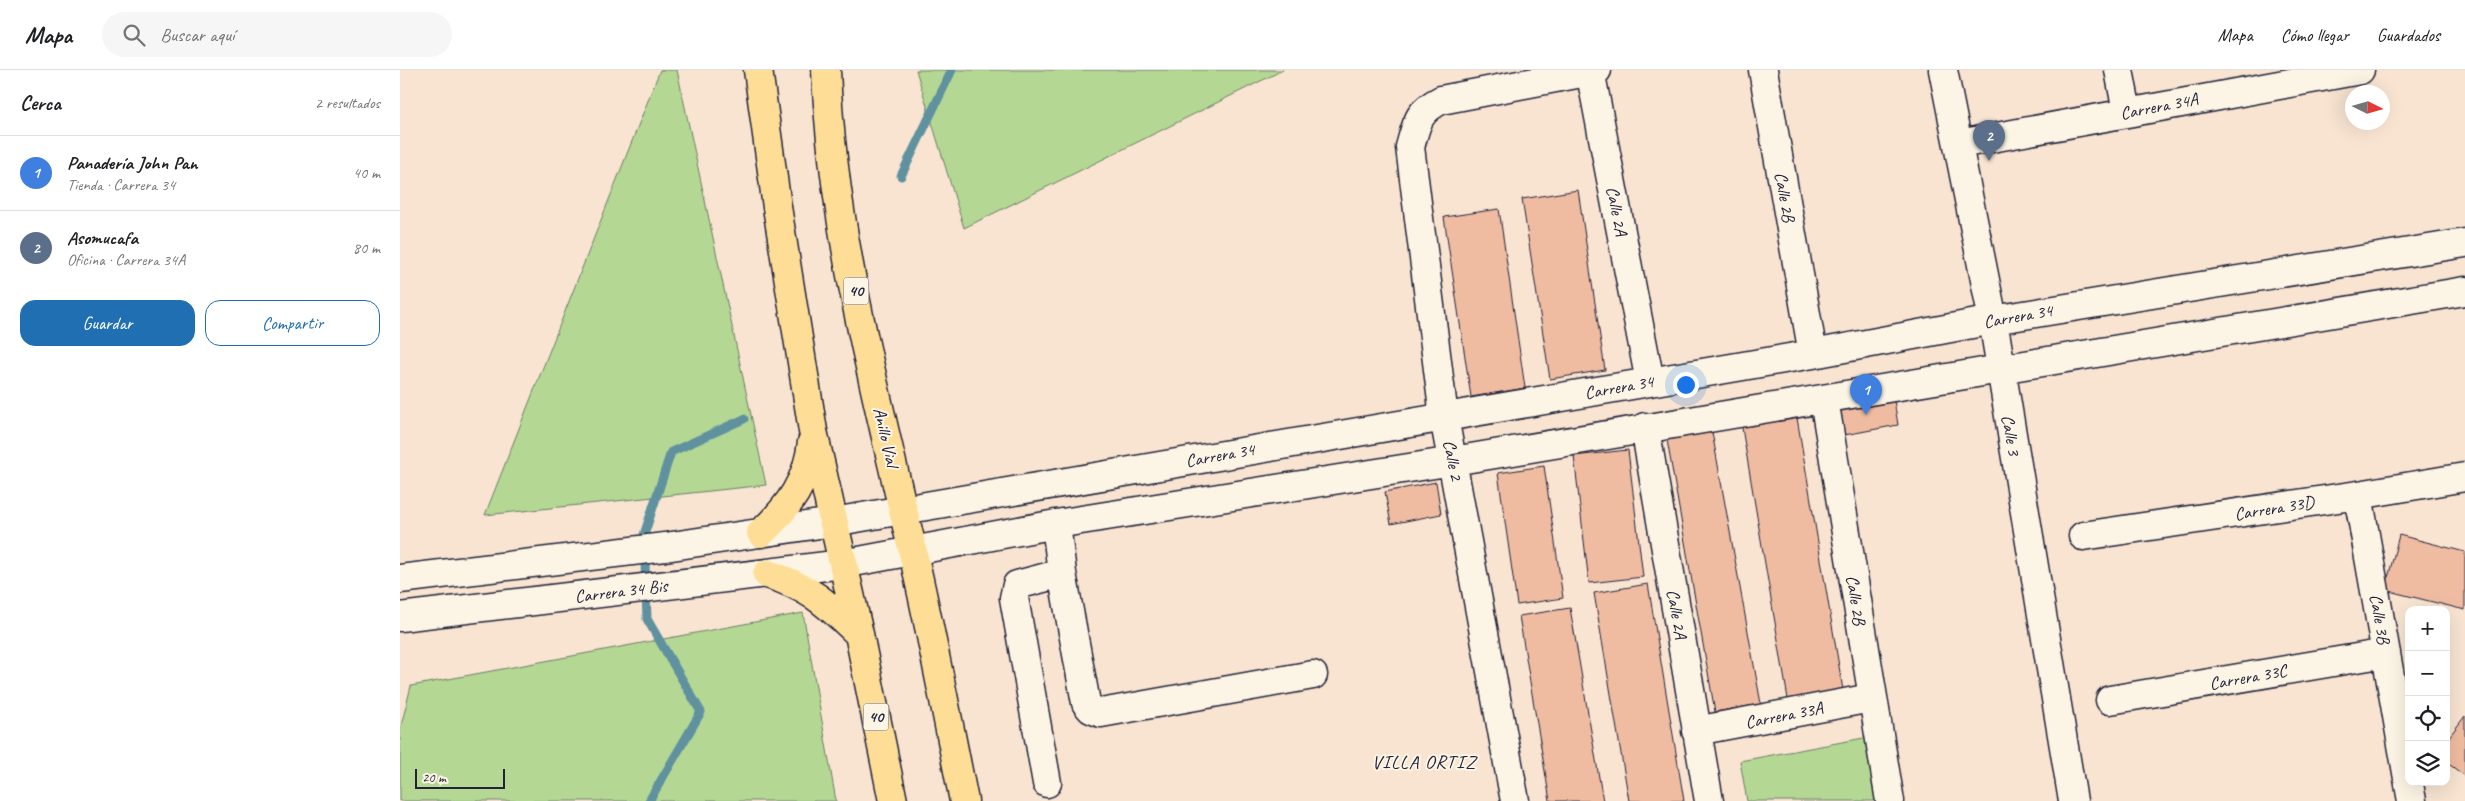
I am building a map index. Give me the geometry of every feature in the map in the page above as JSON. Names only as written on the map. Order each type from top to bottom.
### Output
[{"type":"highway","name":"40","points":[[758,70],[777,207],[813,431],[859,634],[893,801]]},
{"type":"highway","name":"Anillo Vial","points":[[826,70],[828,116],[846,242],[871,370],[912,550],[964,801]]},
{"type":"highway","points":[[761,533],[782,514],[799,489],[810,463],[813,431]]},
{"type":"highway","points":[[767,574],[792,582],[816,595],[859,634]]},
{"type":"street","name":"Calle 2","points":[[1515,801],[1444,417],[1410,147],[1418,118],[1428,107],[1442,100],[1592,70]]},
{"type":"street","name":"Calle 2A","points":[[1592,70],[1650,382]]},
{"type":"street","name":"Calle 2B","points":[[1763,70],[1813,354]]},
{"type":"street","name":"Calle 3","points":[[1944,70],[1993,320],[2073,801]]},
{"type":"street","points":[[2119,70],[2127,112]]},
{"type":"street","name":"Carrera 34A","points":[[1960,144],[2127,112],[2300,75],[2360,70]]},
{"type":"street","name":"Carrera 34","points":[[833,522],[902,508],[1813,354],[1993,320],[2465,243]]},
{"type":"street","points":[[843,564],[1056,524],[1453,461],[1645,427],[2000,370],[2465,291]]},
{"type":"street","name":"Calle 2B","points":[[1824,399],[1890,801]]},
{"type":"street","name":"Calle 2A","points":[[1645,427],[1709,801]]},
{"type":"street","name":"Carrera 33D","points":[[2083,536],[2465,477]]},
{"type":"street","name":"Calle 3B","points":[[2358,495],[2412,801]]},
{"type":"street","points":[[400,579],[665,547],[833,522]]},
{"type":"street","points":[[1056,524],[1062,573],[1086,703],[1091,709],[1101,712],[1160,704],[1313,675]]},
{"type":"street","name":"Carrera 34 Bis","points":[[400,617],[843,564]]},
{"type":"street","points":[[1047,783],[1014,598],[1017,585],[1062,573]]},
{"type":"street","name":"Carrera 33C","points":[[2110,700],[2386,653]]},
{"type":"street","name":"Carrera 33A","points":[[1696,731],[1872,698]]},
{"type":"green space","points":[[660,70],[677,70],[766,485],[485,515]]},
{"type":"green space","points":[[916,70],[1283,70],[964,228]]},
{"type":"green space","points":[[803,613],[836,801],[400,801],[400,730],[411,686]]},
{"type":"green space","points":[[1869,737],[1880,801],[1747,801],[1740,761]]},
{"type":"building","points":[[1578,190],[1605,370],[1550,379],[1522,199]]},
{"type":"building","points":[[1499,209],[1525,388],[1471,397],[1444,217]]},
{"type":"building","points":[[1893,394],[1898,425],[1839,436],[1834,404]]},
{"type":"building","points":[[1796,412],[1843,690],[1788,699],[1741,422]]},
{"type":"building","points":[[1712,432],[1761,704],[1715,712],[1667,440]]},
{"type":"building","points":[[1628,450],[1643,577],[1589,583],[1574,456]]},
{"type":"building","points":[[1544,466],[1563,598],[1517,605],[1498,473]]},
{"type":"building","points":[[1436,482],[1441,514],[1391,524],[1385,492]]},
{"type":"building","points":[[2399,535],[2465,552],[2465,610],[2385,590]]},
{"type":"building","points":[[1648,584],[1684,801],[1629,801],[1594,593]]},
{"type":"building","points":[[1570,608],[1603,801],[1550,801],[1519,616]]},
{"type":"building","points":[[2465,716],[2465,776],[2450,765],[2450,736]]},
{"type":"waterway","points":[[901,176],[952,70]]},
{"type":"waterway","points":[[649,801],[701,712],[647,619],[644,535],[671,452],[744,419]]},
{"type":"place","name":"Asomucafa","points":[[1989,161]]},
{"type":"place","name":"Panadería John Pan","points":[[1866,415]]},
{"type":"district","name":"VILLA ORTIZ","points":[[1424,762]]}]
